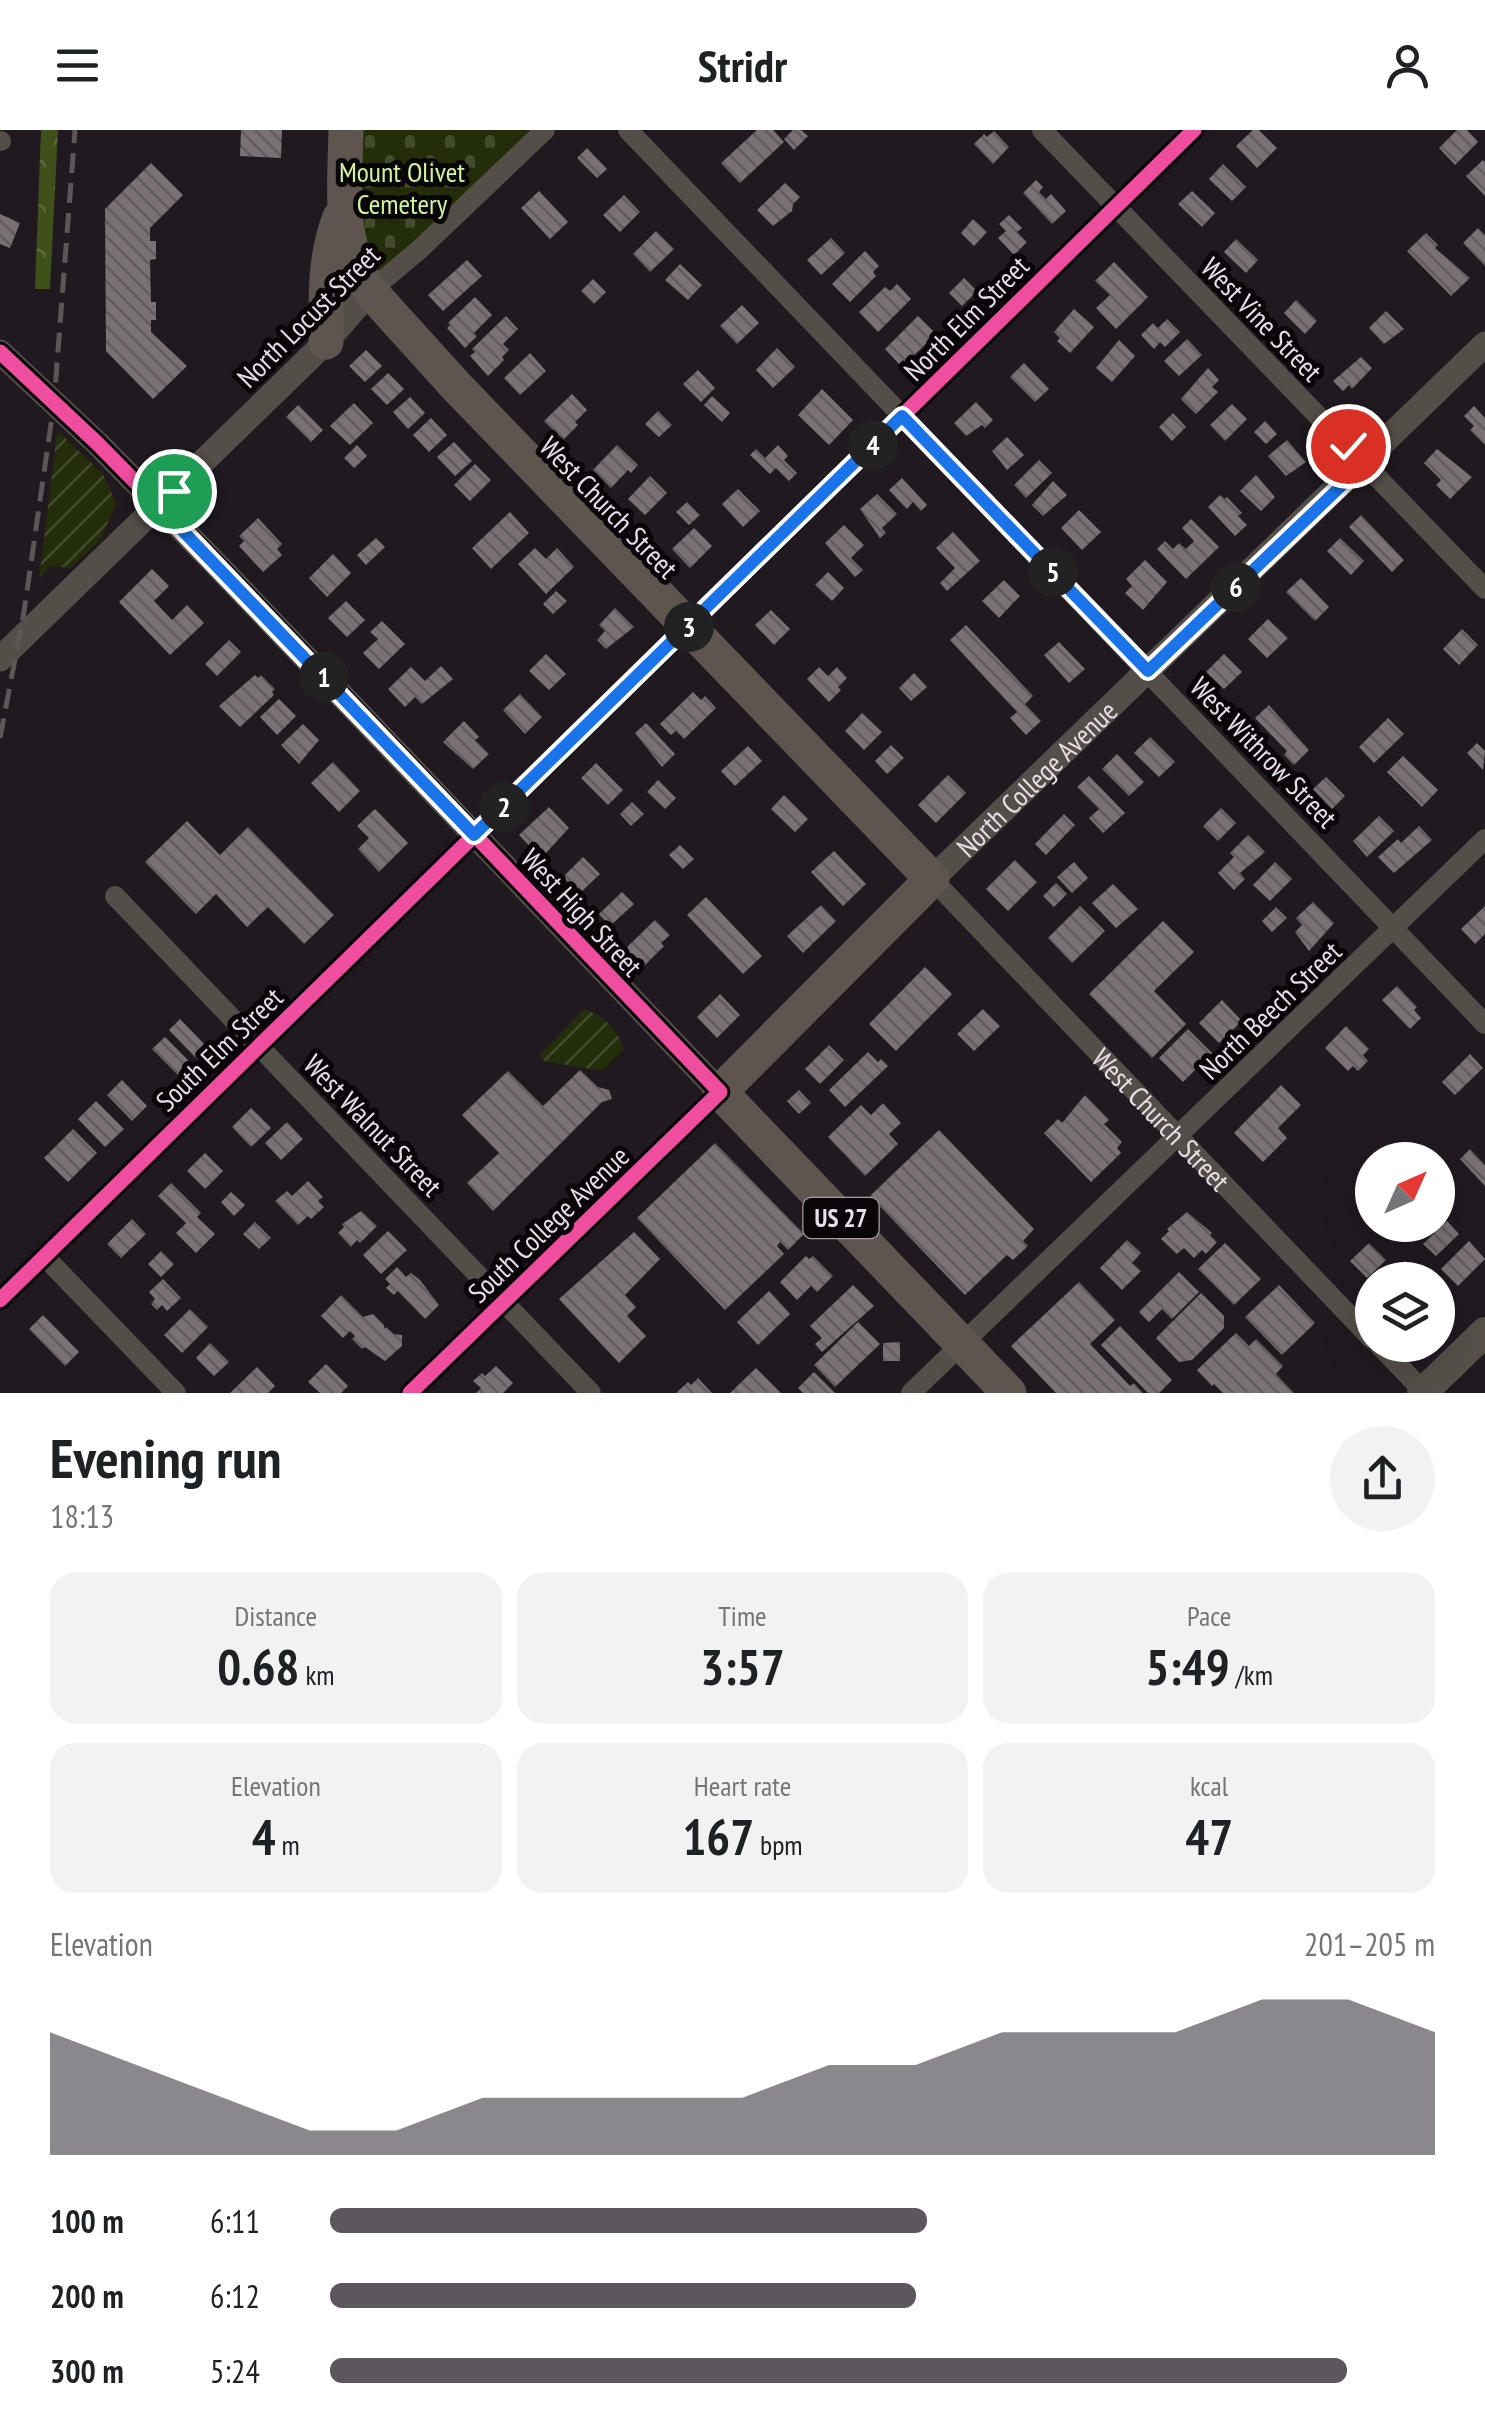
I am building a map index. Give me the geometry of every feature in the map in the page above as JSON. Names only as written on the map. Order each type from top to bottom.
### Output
[{"type":"highway","points":[[326,342],[326,278],[333,235],[344,207],[346,130]]},
{"type":"highway","name":"West Church Street","points":[[344,207],[348,243],[370,291],[456,386],[932,879]]},
{"type":"highway","name":"North College Avenue","points":[[720,1092],[932,879]]},
{"type":"highway","name":"West High Street","points":[[720,1092],[1009,1393]]},
{"type":"main road","points":[[1423,1393],[1485,1332]]},
{"type":"street","name":"North Locust Street","points":[[0,660],[326,342],[370,291],[545,130]]},
{"type":"street","name":"West Withrow Street","points":[[628,130],[1485,1024]]},
{"type":"street","name":"West Vine Street","points":[[1042,130],[1485,588]]},
{"type":"street","name":"North Elm Street","points":[[474,835],[1194,130]]},
{"type":"street","name":"North College Avenue","points":[[932,879],[1485,344]]},
{"type":"street","name":"West High Street","points":[[0,352],[159,506],[720,1092]]},
{"type":"street","name":"South Elm Street","points":[[0,1300],[474,835]]},
{"type":"street","name":"North Beech Street","points":[[911,1393],[1485,839]]},
{"type":"street","name":"West Church Street","points":[[932,879],[1355,1320]]},
{"type":"street","name":"West Walnut Street","points":[[115,896],[591,1393]]},
{"type":"street","name":"South College Avenue","points":[[410,1393],[720,1092]]},
{"type":"street","points":[[44,1256],[176,1393]]},
{"type":"street","points":[[1395,1362],[1423,1393]]},
{"type":"green space","points":[[41,130],[58,130],[50,289],[35,289]]},
{"type":"green space","name":"Mount Olivet Cemetery","points":[[346,130],[545,130],[370,291]]},
{"type":"green space","points":[[57,434],[103,474],[116,503],[101,539],[70,568],[51,566],[39,579]]},
{"type":"green space","points":[[584,1009],[609,1024],[624,1049],[602,1071],[544,1061],[539,1055]]},
{"type":"building","points":[[241,130],[282,130],[281,158],[240,156]]},
{"type":"building","points":[[757,130],[773,130],[784,142],[740,183],[721,163]]},
{"type":"building","points":[[793,130],[808,136],[794,150],[784,139]]},
{"type":"building","points":[[1253,130],[1259,130],[1277,148],[1257,168],[1236,146]]},
{"type":"building","points":[[1457,130],[1467,130],[1478,142],[1455,165],[1439,148]]},
{"type":"building","points":[[994,131],[1009,147],[993,164],[974,144]]},
{"type":"building","points":[[587,148],[607,169],[597,178],[577,158]]},
{"type":"building","points":[[1485,162],[1485,196],[1466,176]]},
{"type":"building","points":[[151,163],[183,195],[150,228],[150,241],[156,241],[156,259],[150,260],[151,302],[156,302],[151,332],[187,366],[153,399],[106,351],[105,209]]},
{"type":"building","points":[[1223,164],[1246,187],[1232,201],[1209,179]]},
{"type":"building","points":[[1036,180],[1043,187],[1039,192],[1046,199],[1051,194],[1066,211],[1052,224],[1023,193]]},
{"type":"building","points":[[785,183],[800,197],[792,211],[773,226],[757,210]]},
{"type":"building","points":[[539,191],[568,222],[550,239],[521,208]]},
{"type":"building","points":[[1192,191],[1215,213],[1202,227],[1178,204]]},
{"type":"building","points":[[624,195],[640,212],[620,232],[603,215]]},
{"type":"building","points":[[0,214],[20,223],[10,248],[0,244]]},
{"type":"building","points":[[1009,215],[1022,228],[1017,232],[1027,242],[1014,255],[998,238],[1006,231],[999,224]]},
{"type":"building","points":[[973,219],[987,232],[974,246],[961,233]]},
{"type":"building","points":[[1478,228],[1485,235],[1485,266],[1463,243]]},
{"type":"building","points":[[656,231],[674,249],[650,272],[633,254]]},
{"type":"building","points":[[1426,233],[1438,245],[1435,248],[1470,278],[1451,296],[1407,251]]},
{"type":"building","points":[[831,238],[845,253],[821,275],[807,260]]},
{"type":"building","points":[[1236,239],[1258,260],[1246,273],[1224,252]]},
{"type":"building","points":[[865,251],[879,266],[873,272],[876,276],[850,302],[832,284]]},
{"type":"building","points":[[467,260],[482,276],[443,311],[428,295]]},
{"type":"building","points":[[1114,262],[1148,297],[1116,329],[1096,308],[1110,295],[1095,281]]},
{"type":"building","points":[[680,264],[702,285],[688,300],[665,280]]},
{"type":"building","points":[[964,278],[977,291],[962,306],[949,293]]},
{"type":"building","points":[[593,279],[606,292],[594,304],[581,291]]},
{"type":"building","points":[[897,284],[911,299],[878,332],[859,312],[885,287],[890,291]]},
{"type":"building","points":[[475,297],[492,315],[465,348],[447,328]]},
{"type":"building","points":[[1296,300],[1317,321],[1305,334],[1284,313]]},
{"type":"building","points":[[742,305],[759,323],[737,344],[720,326]]},
{"type":"building","points":[[1074,309],[1094,327],[1070,353],[1057,341],[1060,338],[1054,332]]},
{"type":"building","points":[[1386,311],[1404,329],[1384,344],[1369,328]]},
{"type":"building","points":[[506,316],[518,329],[503,344],[509,350],[502,357],[504,360],[488,376],[470,356],[475,352],[472,349]]},
{"type":"building","points":[[918,316],[936,334],[906,363],[903,360],[899,364],[885,349]]},
{"type":"building","points":[[1167,319],[1180,332],[1165,347],[1160,342],[1154,349],[1141,335],[1153,323],[1158,328]]},
{"type":"building","points":[[1187,339],[1202,355],[1179,376],[1164,361]]},
{"type":"building","points":[[1119,340],[1135,356],[1112,382],[1096,368]]},
{"type":"building","points":[[777,348],[795,367],[773,388],[756,370]]},
{"type":"building","points":[[366,350],[382,366],[365,382],[349,366]]},
{"type":"building","points":[[530,353],[546,371],[520,395],[504,378]]},
{"type":"building","points":[[1361,357],[1372,368],[1352,389],[1349,385],[1343,391],[1333,381]]},
{"type":"building","points":[[1024,363],[1049,389],[1035,402],[1010,377]]},
{"type":"building","points":[[1208,368],[1219,380],[1212,387],[1218,392],[1196,414],[1181,399]]},
{"type":"building","points":[[698,370],[715,388],[701,402],[683,384]]},
{"type":"building","points":[[388,373],[404,389],[387,405],[371,389]]},
{"type":"building","points":[[822,389],[853,420],[829,445],[798,415]]},
{"type":"building","points":[[572,394],[587,410],[563,440],[544,421]]},
{"type":"building","points":[[712,396],[730,413],[722,422],[704,405]]},
{"type":"building","points":[[410,397],[425,413],[408,429],[393,412]]},
{"type":"building","points":[[976,402],[993,420],[966,436],[954,423]]},
{"type":"building","points":[[354,403],[373,423],[350,445],[330,426]]},
{"type":"building","points":[[1232,404],[1247,419],[1225,441],[1210,425]]},
{"type":"building","points":[[298,405],[323,430],[311,442],[286,417]]},
{"type":"building","points":[[1474,406],[1485,418],[1485,445],[1470,430],[1474,426],[1464,416]]},
{"type":"building","points":[[658,411],[672,425],[659,437],[645,424]]},
{"type":"building","points":[[1173,413],[1186,427],[1172,441],[1159,427]]},
{"type":"building","points":[[431,418],[447,435],[429,452],[413,435]]},
{"type":"building","points":[[1265,421],[1277,434],[1266,444],[1254,432]]},
{"type":"building","points":[[1007,437],[1024,455],[1007,470],[992,451]]},
{"type":"building","points":[[1287,440],[1306,462],[1286,476],[1268,456]]},
{"type":"building","points":[[454,442],[472,461],[455,476],[437,457]]},
{"type":"building","points":[[357,445],[367,456],[354,468],[344,458]]},
{"type":"building","points":[[617,445],[638,465],[611,488],[593,470]]},
{"type":"building","points":[[778,445],[788,456],[784,460],[797,473],[789,481],[776,468],[770,474],[750,455],[756,449],[765,458]]},
{"type":"building","points":[[1437,449],[1472,477],[1450,499],[1436,485],[1441,480],[1424,463]]},
{"type":"building","points":[[1039,460],[1052,473],[1026,498],[1014,485]]},
{"type":"building","points":[[475,464],[491,480],[470,501],[454,485]]},
{"type":"building","points":[[1256,475],[1275,497],[1261,511],[1240,491]]},
{"type":"building","points":[[650,476],[667,493],[645,515],[628,499]]},
{"type":"building","points":[[902,478],[927,505],[921,511],[913,502],[907,509],[889,490]]},
{"type":"building","points":[[1053,481],[1067,495],[1043,516],[1032,505]]},
{"type":"building","points":[[738,489],[760,511],[743,527],[722,504]]},
{"type":"building","points":[[877,494],[897,514],[882,528],[886,533],[880,538],[860,509]]},
{"type":"building","points":[[1220,495],[1242,513],[1238,516],[1247,525],[1235,536],[1208,507]]},
{"type":"building","points":[[687,502],[700,515],[689,525],[676,512]]},
{"type":"building","points":[[1079,510],[1101,532],[1082,550],[1061,528]]},
{"type":"building","points":[[510,512],[529,533],[491,569],[472,548]]},
{"type":"building","points":[[1361,515],[1404,560],[1392,572],[1349,527]]},
{"type":"building","points":[[258,518],[282,544],[277,549],[282,555],[263,572],[239,546],[244,541],[239,536]]},
{"type":"building","points":[[1191,519],[1219,547],[1186,579],[1157,549],[1165,541],[1173,549],[1179,543],[1186,549],[1194,541],[1182,528]]},
{"type":"building","points":[[844,525],[864,545],[851,558],[863,570],[855,577],[825,543]]},
{"type":"building","points":[[694,528],[712,546],[690,568],[672,549]]},
{"type":"building","points":[[953,532],[980,561],[947,591],[940,583],[955,568],[936,548]]},
{"type":"building","points":[[376,538],[385,547],[366,565],[357,555]]},
{"type":"building","points":[[1340,538],[1364,561],[1351,575],[1327,551]]},
{"type":"building","points":[[535,548],[546,559],[557,548],[574,567],[546,594],[518,564]]},
{"type":"building","points":[[333,554],[351,573],[327,597],[309,578]]},
{"type":"building","points":[[1145,560],[1167,582],[1143,610],[1125,593],[1132,586],[1126,579]]},
{"type":"building","points":[[152,569],[169,586],[154,601],[172,620],[187,605],[204,623],[170,655],[119,602]]},
{"type":"building","points":[[828,572],[844,588],[832,601],[815,585]]},
{"type":"building","points":[[1301,578],[1329,607],[1315,621],[1286,592]]},
{"type":"building","points":[[1004,580],[1020,596],[999,618],[982,601]]},
{"type":"building","points":[[556,591],[567,601],[553,614],[543,604]]},
{"type":"building","points":[[346,601],[365,620],[347,637],[328,618]]},
{"type":"building","points":[[615,608],[634,627],[606,649],[597,640],[605,631],[599,625]]},
{"type":"building","points":[[771,610],[790,629],[774,645],[755,625]]},
{"type":"building","points":[[1268,619],[1288,638],[1267,658],[1248,639]]},
{"type":"building","points":[[382,621],[405,644],[379,669],[363,653],[378,639],[370,632]]},
{"type":"building","points":[[966,625],[1033,696],[1025,704],[1041,721],[1026,735],[1010,718],[1017,712],[950,640]]},
{"type":"building","points":[[1462,629],[1478,645],[1459,665],[1443,649]]},
{"type":"building","points":[[229,640],[241,652],[217,676],[205,664]]},
{"type":"building","points":[[1059,642],[1085,669],[1069,683],[1044,655]]},
{"type":"building","points":[[546,654],[566,674],[549,690],[529,671]]},
{"type":"building","points":[[1224,654],[1242,672],[1224,689],[1206,672]]},
{"type":"building","points":[[441,666],[453,679],[422,704],[415,697],[405,707],[388,689],[411,667],[425,681]]},
{"type":"building","points":[[819,667],[828,676],[837,667],[847,678],[829,702],[807,679]]},
{"type":"building","points":[[914,673],[927,687],[911,701],[899,688]]},
{"type":"building","points":[[255,675],[261,675],[275,689],[274,695],[240,727],[219,706]]},
{"type":"building","points":[[693,692],[701,700],[705,696],[716,708],[684,739],[676,731],[671,735],[660,724]]},
{"type":"building","points":[[520,694],[542,717],[525,734],[503,710]]},
{"type":"building","points":[[279,699],[296,716],[277,735],[260,717]]},
{"type":"building","points":[[1269,705],[1309,750],[1294,765],[1284,755],[1287,751],[1255,718]]},
{"type":"building","points":[[862,713],[882,732],[864,750],[845,731]]},
{"type":"building","points":[[1388,718],[1404,734],[1374,763],[1359,747]]},
{"type":"building","points":[[464,721],[489,754],[473,769],[443,742]]},
{"type":"building","points":[[646,723],[675,754],[662,767],[635,733]]},
{"type":"building","points":[[303,724],[319,740],[299,764],[281,745]]},
{"type":"building","points":[[1150,737],[1175,762],[1159,777],[1134,753]]},
{"type":"building","points":[[1477,743],[1485,751],[1483,770],[1467,753]]},
{"type":"building","points":[[891,745],[904,758],[887,774],[875,761]]},
{"type":"building","points":[[748,746],[762,761],[735,786],[721,771]]},
{"type":"building","points":[[1117,754],[1144,782],[1129,796],[1102,769]]},
{"type":"building","points":[[1403,756],[1438,790],[1422,807],[1387,772]]},
{"type":"building","points":[[333,762],[360,791],[339,812],[311,783]]},
{"type":"building","points":[[596,763],[623,790],[608,805],[581,778]]},
{"type":"building","points":[[948,775],[966,793],[936,823],[918,805]]},
{"type":"building","points":[[1089,776],[1125,813],[1103,833],[1089,818],[1099,809],[1077,787]]},
{"type":"building","points":[[1326,777],[1345,796],[1332,809],[1313,789]]},
{"type":"building","points":[[658,780],[676,798],[665,809],[647,792]]},
{"type":"building","points":[[784,795],[808,819],[795,832],[771,809]]},
{"type":"building","points":[[632,802],[644,814],[631,826],[620,814]]},
{"type":"building","points":[[549,807],[569,828],[546,853],[541,848],[536,853],[519,835]]},
{"type":"building","points":[[1221,808],[1236,823],[1218,841],[1203,826]]},
{"type":"building","points":[[375,809],[408,843],[379,872],[358,849],[369,838],[357,826]]},
{"type":"building","points":[[1064,814],[1075,825],[1046,855],[1035,844]]},
{"type":"building","points":[[1379,816],[1394,831],[1367,857],[1353,841]]},
{"type":"building","points":[[187,821],[220,855],[248,827],[334,915],[304,944],[268,907],[247,927],[216,894],[196,914],[145,862]]},
{"type":"building","points":[[1419,826],[1432,840],[1394,873],[1378,857]]},
{"type":"building","points":[[1248,835],[1265,852],[1240,873],[1245,879],[1234,890],[1218,873]]},
{"type":"building","points":[[680,845],[694,859],[683,869],[669,855]]},
{"type":"building","points":[[834,851],[866,884],[843,906],[811,872]]},
{"type":"building","points":[[583,857],[600,874],[579,894],[563,877]]},
{"type":"building","points":[[1015,860],[1037,882],[1008,911],[986,889]]},
{"type":"building","points":[[1074,862],[1088,878],[1072,893],[1057,877]]},
{"type":"building","points":[[1275,862],[1292,879],[1270,901],[1253,885]]},
{"type":"building","points":[[1056,883],[1067,894],[1054,907],[1043,896]]},
{"type":"building","points":[[1113,884],[1138,909],[1116,928],[1092,903]]},
{"type":"building","points":[[622,892],[634,904],[610,926],[599,914]]},
{"type":"building","points":[[706,897],[762,956],[743,974],[687,915]]},
{"type":"building","points":[[1313,902],[1334,923],[1309,951],[1295,932],[1302,925],[1296,918]]},
{"type":"building","points":[[821,905],[836,921],[803,953],[787,936]]},
{"type":"building","points":[[1080,906],[1105,931],[1072,963],[1048,938]]},
{"type":"building","points":[[1485,906],[1485,934],[1475,944],[1461,929]]},
{"type":"building","points":[[1276,907],[1287,918],[1272,932],[1262,921]]},
{"type":"building","points":[[655,920],[670,935],[642,968],[624,950]]},
{"type":"building","points":[[1163,921],[1194,952],[1154,991],[1186,1024],[1152,1058],[1089,994]]},
{"type":"building","points":[[925,967],[952,994],[896,1051],[869,1024]]},
{"type":"building","points":[[1397,986],[1417,1007],[1414,1010],[1421,1018],[1410,1029],[1382,1000]]},
{"type":"building","points":[[720,994],[740,1015],[717,1038],[697,1017]]},
{"type":"building","points":[[1222,1000],[1242,1021],[1219,1043],[1199,1023]]},
{"type":"building","points":[[983,1009],[1000,1026],[974,1051],[957,1034]]},
{"type":"building","points":[[180,1019],[209,1049],[198,1060],[169,1030]]},
{"type":"building","points":[[1346,1026],[1369,1049],[1363,1055],[1368,1061],[1358,1071],[1353,1066],[1348,1071],[1325,1048]]},
{"type":"building","points":[[1188,1029],[1212,1053],[1183,1082],[1159,1058]]},
{"type":"building","points":[[165,1037],[192,1064],[180,1077],[152,1049]]},
{"type":"building","points":[[829,1045],[844,1060],[820,1084],[805,1069]]},
{"type":"building","points":[[868,1052],[888,1066],[845,1107],[829,1090]]},
{"type":"building","points":[[1470,1054],[1483,1068],[1455,1095],[1442,1082]]},
{"type":"building","points":[[580,1070],[598,1087],[609,1090],[612,1099],[602,1102],[493,1211],[467,1183],[499,1153],[462,1115],[508,1071],[543,1106]]},
{"type":"building","points":[[122,1080],[147,1106],[132,1121],[107,1095]]},
{"type":"building","points":[[1281,1085],[1301,1105],[1278,1128],[1287,1138],[1263,1162],[1234,1133]]},
{"type":"building","points":[[799,1090],[811,1103],[799,1114],[787,1101]]},
{"type":"building","points":[[1085,1095],[1109,1120],[1104,1124],[1122,1142],[1117,1148],[1121,1153],[1091,1182],[1044,1133],[1058,1119],[1062,1123]]},
{"type":"building","points":[[96,1101],[124,1129],[105,1147],[78,1119]]},
{"type":"building","points":[[883,1103],[901,1123],[889,1134],[898,1144],[865,1176],[828,1137],[861,1105],[871,1115]]},
{"type":"building","points":[[251,1108],[271,1128],[251,1147],[232,1127]]},
{"type":"building","points":[[287,1122],[303,1139],[281,1160],[265,1143]]},
{"type":"building","points":[[73,1129],[97,1153],[68,1182],[44,1158]]},
{"type":"building","points":[[939,1130],[1034,1229],[1023,1241],[1028,1246],[1013,1260],[1007,1255],[965,1295],[870,1196]]},
{"type":"building","points":[[715,1143],[804,1234],[788,1250],[780,1242],[777,1246],[784,1254],[725,1310],[637,1218]]},
{"type":"building","points":[[1470,1149],[1485,1165],[1485,1186],[1460,1159]]},
{"type":"building","points":[[205,1153],[223,1171],[205,1189],[187,1171]]},
{"type":"building","points":[[308,1181],[323,1197],[318,1201],[324,1207],[298,1225],[275,1201],[287,1191],[292,1196]]},
{"type":"building","points":[[171,1183],[201,1213],[197,1217],[215,1234],[196,1253],[176,1233],[186,1223],[158,1196]]},
{"type":"building","points":[[231,1192],[245,1205],[234,1216],[221,1202]]},
{"type":"building","points":[[361,1211],[377,1226],[351,1247],[338,1233],[344,1227],[342,1224]]},
{"type":"building","points":[[1187,1212],[1217,1242],[1206,1254],[1202,1250],[1194,1258],[1184,1248],[1177,1254],[1161,1239]]},
{"type":"building","points":[[132,1219],[146,1234],[121,1258],[107,1244]]},
{"type":"building","points":[[255,1222],[271,1238],[259,1249],[243,1234]]},
{"type":"building","points":[[388,1231],[407,1250],[381,1274],[363,1255]]},
{"type":"building","points":[[634,1232],[660,1259],[625,1295],[636,1307],[627,1316],[646,1336],[619,1363],[559,1299]]},
{"type":"building","points":[[1127,1240],[1141,1253],[1132,1263],[1141,1271],[1122,1290],[1100,1268]]},
{"type":"building","points":[[1469,1241],[1485,1259],[1458,1286],[1455,1262],[1448,1262]]},
{"type":"building","points":[[1425,1242],[1451,1242],[1436,1256]]},
{"type":"building","points":[[1225,1243],[1261,1279],[1234,1305],[1198,1269]]},
{"type":"building","points":[[1369,1243],[1386,1260],[1355,1262],[1355,1266],[1350,1261]]},
{"type":"building","points":[[161,1251],[174,1264],[161,1277],[148,1264]]},
{"type":"building","points":[[806,1256],[813,1256],[833,1276],[817,1292],[811,1286],[797,1300],[780,1282]]},
{"type":"building","points":[[397,1267],[406,1277],[411,1273],[420,1280],[439,1305],[425,1319],[398,1291],[394,1295],[386,1288],[390,1284],[385,1279]]},
{"type":"building","points":[[1179,1272],[1199,1292],[1172,1319],[1162,1309],[1149,1322],[1139,1312]]},
{"type":"building","points":[[163,1279],[181,1298],[167,1311],[162,1305],[157,1310],[151,1304],[155,1299],[149,1292]]},
{"type":"building","points":[[1079,1282],[1115,1320],[1090,1344],[1130,1386],[1134,1383],[1143,1393],[1056,1393],[1011,1346]]},
{"type":"building","points":[[853,1285],[874,1306],[822,1352],[815,1344],[822,1338],[810,1326]]},
{"type":"building","points":[[1279,1285],[1315,1323],[1282,1355],[1245,1317]]},
{"type":"building","points":[[769,1291],[790,1314],[758,1345],[737,1322]]},
{"type":"building","points":[[1201,1293],[1224,1316],[1224,1328],[1192,1360],[1179,1362],[1156,1338]]},
{"type":"building","points":[[341,1295],[363,1317],[373,1314],[384,1329],[402,1335],[402,1346],[385,1361],[365,1347],[362,1349],[350,1331],[343,1338],[321,1316]]},
{"type":"building","points":[[190,1309],[208,1327],[182,1353],[164,1335]]},
{"type":"building","points":[[43,1315],[79,1352],[65,1366],[29,1329]]},
{"type":"building","points":[[858,1322],[880,1344],[835,1387],[814,1365]]},
{"type":"building","points":[[1120,1326],[1172,1380],[1159,1393],[1148,1393],[1101,1345]]},
{"type":"building","points":[[1236,1333],[1249,1346],[1256,1339],[1283,1366],[1276,1374],[1294,1393],[1223,1393],[1212,1386],[1197,1370]]},
{"type":"building","points":[[900,1342],[900,1361],[883,1361],[883,1343]]},
{"type":"building","points":[[210,1343],[229,1362],[214,1376],[196,1358]]},
{"type":"building","points":[[326,1364],[348,1386],[341,1393],[320,1393],[308,1382]]},
{"type":"building","points":[[496,1366],[513,1383],[503,1393],[476,1393],[481,1388],[473,1381]]},
{"type":"building","points":[[257,1367],[275,1386],[268,1393],[230,1393]]},
{"type":"building","points":[[756,1368],[781,1393],[730,1393]]},
{"type":"building","points":[[814,1372],[835,1393],[803,1393],[798,1388]]},
{"type":"building","points":[[698,1378],[712,1393],[676,1393],[688,1382],[691,1385]]},
{"type":"railway","points":[[0,738],[24,612],[54,403],[75,130]]},
{"type":"cycle path","points":[[0,1300],[1194,130]]},
{"type":"cycle path","points":[[0,352],[217,565],[720,1092],[410,1393]]},
{"type":"route","points":[[174,491],[159,506],[474,835],[902,416],[1148,671],[1364,464],[1348,446]]}]
